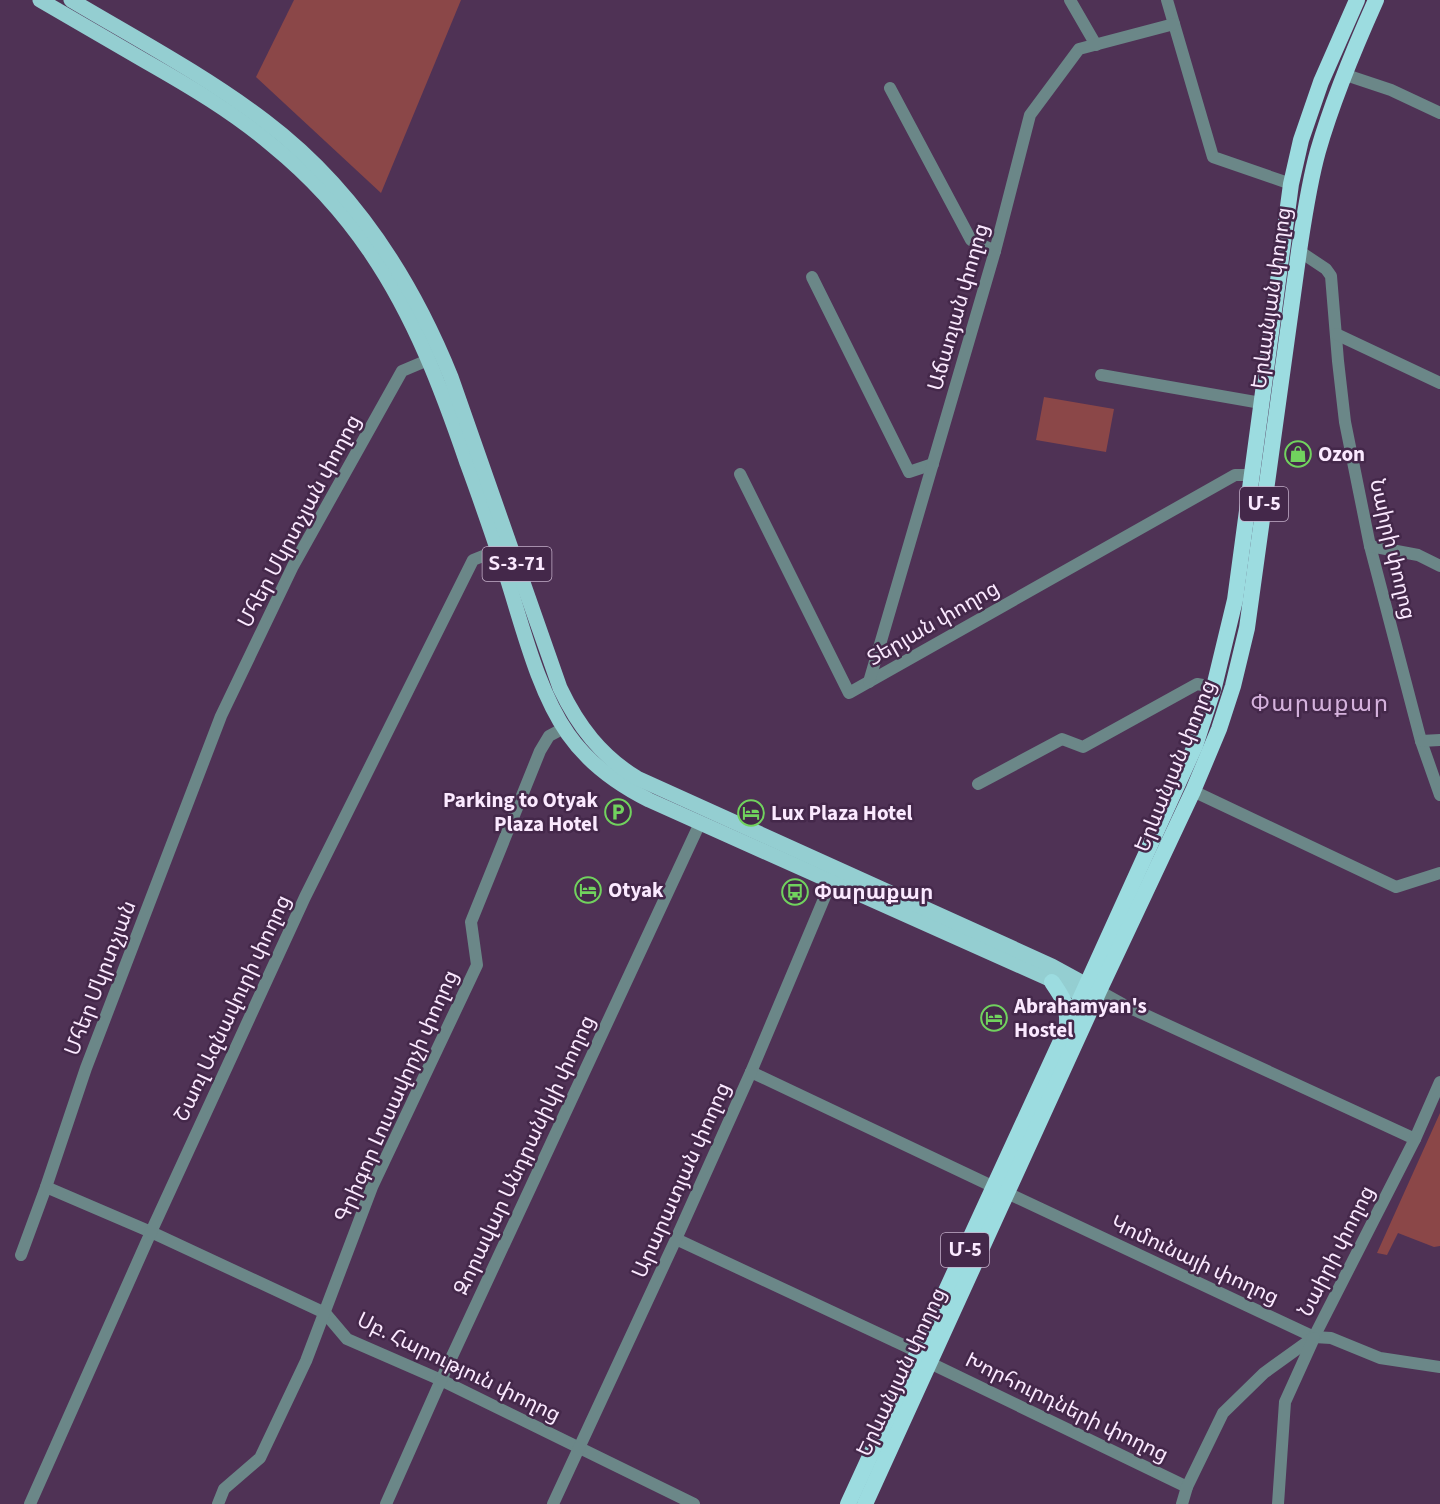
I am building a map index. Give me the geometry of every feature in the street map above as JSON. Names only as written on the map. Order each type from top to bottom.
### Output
[{"type":"highway","name":"Երևանյան փողոց","points":[[1000,1190],[1066,1030],[1095,994],[1195,746],[1214,687],[1235,600],[1290,184],[1301,140],[1321,82],[1357,0]]},
{"type":"highway","name":"Երևանյան փողոց","points":[[865,1504],[924,1357],[1000,1190],[1193,791],[1219,729],[1233,686],[1247,628],[1299,251],[1318,152],[1343,74],[1376,0]]},
{"type":"highway","points":[[1052,982],[1065,1002],[1066,1030]]},
{"type":"highway","name":"Երևանյան փողոց","points":[[848,1504],[924,1357]]},
{"type":"main road","name":"Տ-3-71","points":[[40,0],[213,102],[253,130],[291,160],[330,201],[371,253],[409,316],[428,360],[498,550],[550,704],[564,728],[585,755],[615,781],[649,800],[700,823],[834,875],[1052,966],[1095,994]]},
{"type":"main road","name":"Տ-3-71","points":[[71,0],[182,66],[265,121],[304,154],[341,191],[374,234],[403,278],[440,351],[560,688],[576,719],[616,765],[637,778],[1052,982],[1095,994]]},
{"type":"street","points":[[1070,0],[1096,45]]},
{"type":"street","points":[[1167,0],[1213,157],[1290,184]]},
{"type":"street","name":"Աճառյան փողոց","points":[[869,682],[996,251],[1030,115],[1079,49],[1174,24]]},
{"type":"street","points":[[1343,74],[1391,90],[1440,113]]},
{"type":"street","points":[[890,88],[971,240],[996,251]]},
{"type":"street","name":"Նաիրի փողոց","points":[[1299,251],[1329,272],[1345,422],[1370,546],[1421,741],[1440,795]]},
{"type":"street","points":[[812,277],[909,472],[933,464]]},
{"type":"street","points":[[1336,334],[1440,383]]},
{"type":"street","name":"Մհեր Մկրտչյան փողոց","points":[[221,716],[293,566],[402,371],[428,360]]},
{"type":"street","points":[[1101,375],[1261,403]]},
{"type":"street","name":"Տերյան փողոց","points":[[740,474],[849,693],[1235,475],[1251,475]]},
{"type":"street","points":[[1370,546],[1418,555],[1440,566]]},
{"type":"street","name":"Շառլ Ազնավուրի փողոց","points":[[30,1504],[305,897],[473,560],[498,550]]},
{"type":"street","points":[[978,784],[1062,739],[1083,747],[1197,684],[1214,687]]},
{"type":"street","name":"Մհեր Մկրտչյան","points":[[21,1255],[86,1068],[221,716]]},
{"type":"street","name":"Գրիգոր Լուսավորչի փողոց","points":[[218,1504],[224,1489],[260,1458],[306,1361],[372,1187],[477,965],[471,922],[540,751],[549,736],[564,728]]},
{"type":"street","points":[[1421,741],[1440,740]]},
{"type":"street","points":[[1193,791],[1396,887],[1440,873]]},
{"type":"street","name":"Զորավար Անդրանիկի փողոց","points":[[386,1504],[441,1380],[700,823]]},
{"type":"street","name":"Արարատյան փողոց","points":[[553,1504],[751,1072],[834,875]]},
{"type":"street","points":[[1095,994],[1137,1011],[1414,1139]]},
{"type":"street","name":"Կոմունայի փողոց","points":[[751,1072],[1314,1337],[1331,1338],[1380,1358],[1440,1367]]},
{"type":"street","name":"Նաիրի փողոց","points":[[1182,1504],[1187,1487],[1223,1413],[1264,1373],[1314,1337],[1414,1139],[1440,1082]]},
{"type":"street","name":"Սբ. Հարություն փողոց","points":[[46,1187],[152,1232],[325,1313],[347,1339],[441,1380],[694,1504]]},
{"type":"street","name":"Խորհուրդների փողոց","points":[[676,1239],[924,1357],[1187,1487]]},
{"type":"street","points":[[1278,1504],[1285,1402],[1314,1337]]},
{"type":"shaded area","points":[[294,0],[461,0],[381,193],[256,77]]},
{"type":"shaded area","points":[[1044,397],[1114,409],[1106,452],[1036,440]]},
{"type":"shaded area","points":[[1440,1113],[1440,1246],[1434,1247],[1398,1233],[1387,1255],[1377,1253]]},
{"type":"place","name":"Ozon","points":[[1298,454]]},
{"type":"place","name":"Parking to Otyak Plaza Hotel","points":[[618,812]]},
{"type":"place","name":"Lux Plaza Hotel","points":[[751,813]]},
{"type":"place","name":"Otyak","points":[[588,890]]},
{"type":"place","name":"Փարաքար","points":[[795,892]]},
{"type":"place","name":"Abrahamyan's Hostel","points":[[994,1018]]},
{"type":"district","name":"Փարաքար","points":[[1320,703]]}]
